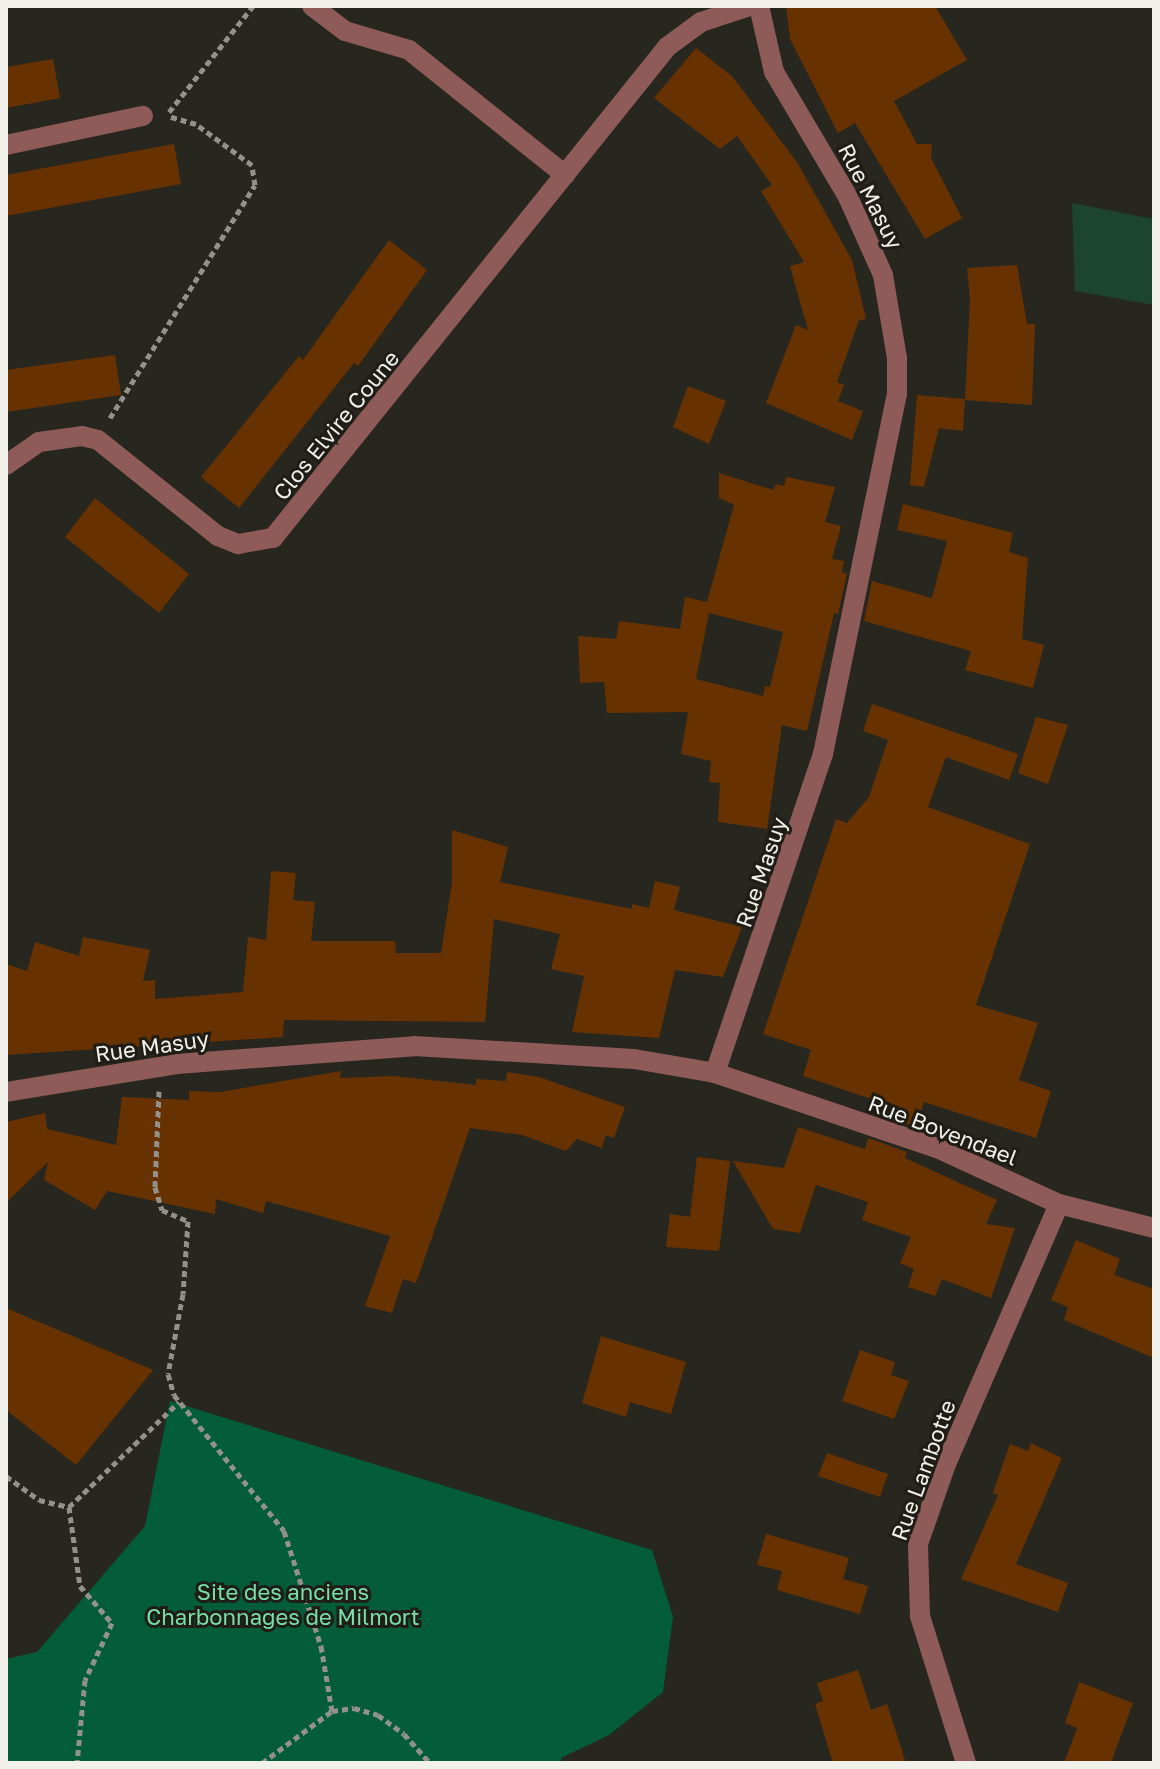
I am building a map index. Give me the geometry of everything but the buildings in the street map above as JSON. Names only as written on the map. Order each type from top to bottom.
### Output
[{"type":"street","points":[[312,6],[345,31],[409,50],[565,175]]},
{"type":"street","name":"Clos Elvire Coune","points":[[98,440],[218,536],[238,544],[273,538],[683,32],[750,6]]},
{"type":"street","name":"Rue Masuy","points":[[6,1092],[160,1066],[414,1046],[634,1059],[715,1073],[823,754],[897,394],[883,275],[848,197],[774,72],[759,6]]},
{"type":"street","points":[[6,145],[143,116]]},
{"type":"street","points":[[6,465],[39,442],[82,436],[98,440]]},
{"type":"street","name":"Rue Bovendael","points":[[715,1073],[937,1148],[1059,1204],[1154,1228]]},
{"type":"street","name":"Rue Lambotte","points":[[966,1763],[920,1616],[918,1544],[946,1464],[1059,1204]]},
{"type":"path","points":[[166,116],[253,6]]},
{"type":"path","points":[[98,440],[255,185],[252,165],[196,124],[166,116],[143,116]]},
{"type":"path","points":[[160,1066],[155,1187],[162,1210],[188,1221],[183,1294],[168,1374],[179,1402],[284,1531],[321,1646],[332,1711]]},
{"type":"path","points":[[69,1507],[179,1402]]},
{"type":"path","points":[[6,1476],[39,1500],[69,1507]]},
{"type":"path","points":[[69,1507],[80,1586],[112,1623],[85,1680],[77,1763]]},
{"type":"path","points":[[262,1763],[332,1711],[354,1708],[378,1715],[430,1763]]},
{"type":"green space","points":[[1072,203],[1154,219],[1154,305],[1075,291]]},
{"type":"green space","name":"Site des anciens Charbonnages de Milmort","points":[[170,1401],[652,1550],[673,1617],[663,1692],[609,1735],[561,1758],[561,1763],[6,1763],[6,1659],[37,1652],[145,1526]]}]
